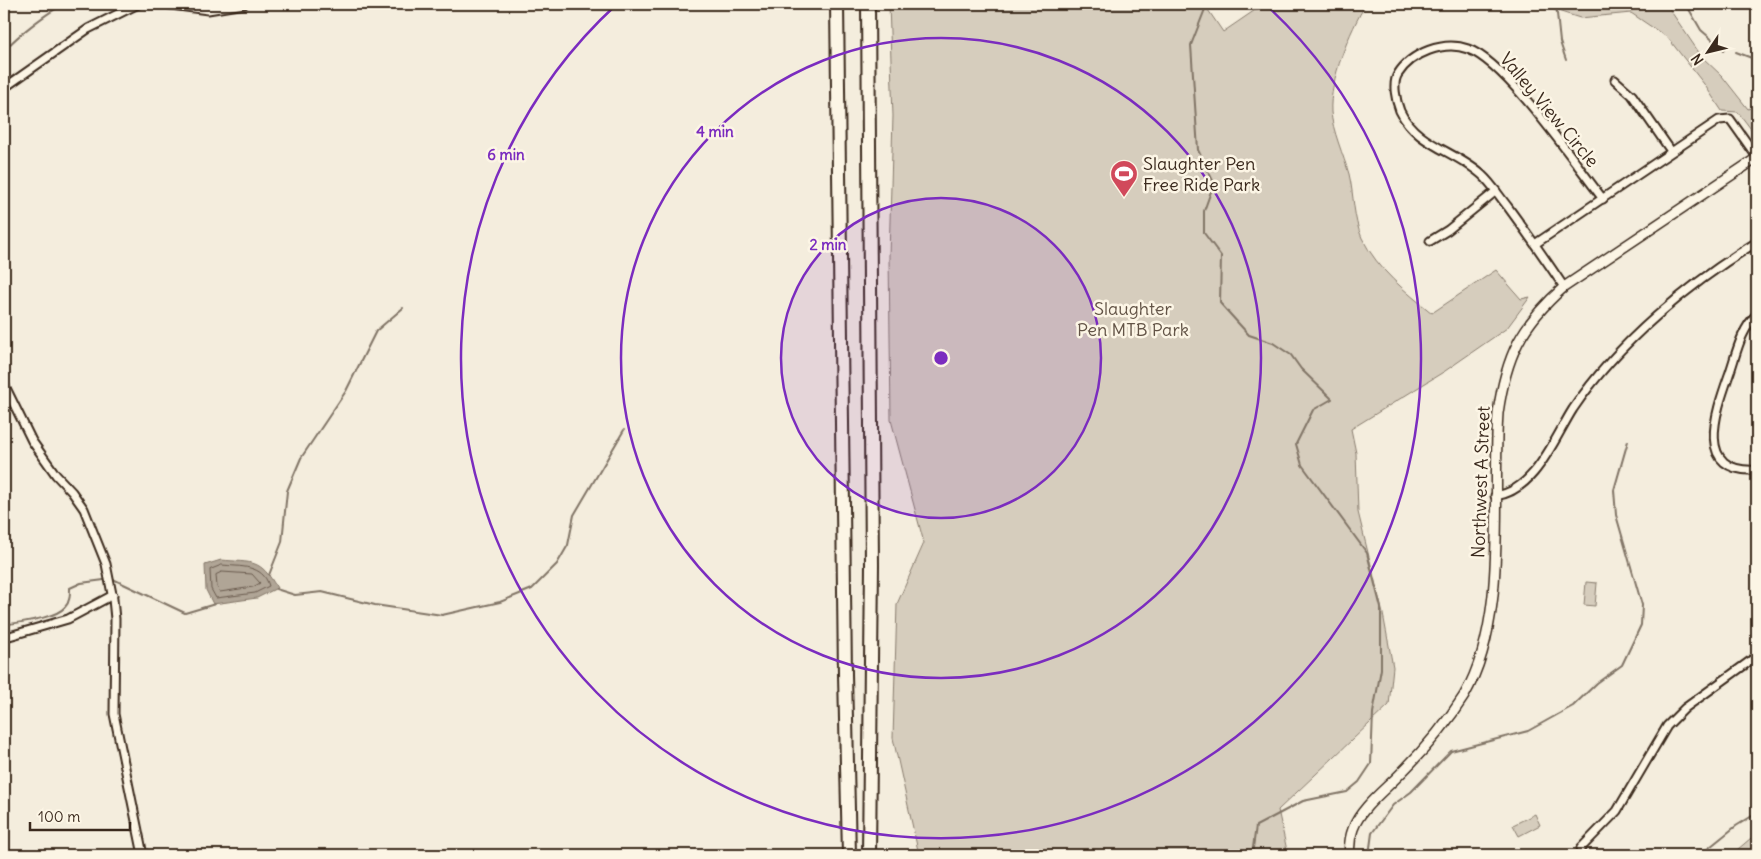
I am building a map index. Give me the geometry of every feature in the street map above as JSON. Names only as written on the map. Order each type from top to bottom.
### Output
[{"type":"highway","points":[[837,4],[849,855]]},
{"type":"highway","points":[[868,4],[872,565],[870,855]]},
{"type":"street","points":[[4,88],[88,29],[138,4]]},
{"type":"street","points":[[164,4],[208,10],[244,4]]},
{"type":"street","name":"Valley View Circle","points":[[1564,287],[1496,191],[1469,164],[1430,143],[1413,130],[1400,111],[1395,93],[1397,75],[1413,59],[1428,50],[1440,46],[1466,48],[1484,56],[1510,83],[1603,199]]},
{"type":"street","points":[[1615,80],[1632,95],[1671,151]]},
{"type":"street","points":[[1535,244],[1719,120],[1730,119],[1757,157]]},
{"type":"street","name":"Northwest A Street","points":[[1350,855],[1350,838],[1359,818],[1404,771],[1442,726],[1464,695],[1477,666],[1494,590],[1498,413],[1502,387],[1515,347],[1539,310],[1564,287],[1757,157]]},
{"type":"street","points":[[1430,241],[1448,230],[1496,191]]},
{"type":"street","points":[[1495,496],[1515,489],[1532,475],[1574,408],[1611,359],[1689,291],[1729,260],[1757,242]]},
{"type":"street","points":[[1757,314],[1746,324],[1722,395],[1712,433],[1717,452],[1729,466],[1757,470]]},
{"type":"street","points":[[4,384],[32,441],[56,475],[72,492],[84,509],[100,546],[113,595],[114,714],[143,855]]},
{"type":"street","points":[[4,641],[6,637],[68,619],[113,595]]},
{"type":"street","points":[[1581,848],[1617,811],[1667,726],[1685,708],[1757,656]]},
{"type":"green space","name":"Slaughter Pen MTB Park","points":[[889,4],[1204,4],[1223,32],[1264,4],[1366,4],[1347,41],[1337,71],[1333,86],[1331,112],[1336,135],[1349,174],[1357,223],[1368,250],[1402,288],[1432,313],[1496,270],[1521,299],[1530,297],[1507,328],[1445,371],[1351,429],[1356,453],[1358,512],[1383,614],[1393,667],[1389,705],[1278,810],[1288,855],[919,855],[893,738],[897,604],[924,543],[891,420],[889,256],[893,116]]},
{"type":"green space","points":[[1535,4],[1666,4],[1702,57],[1722,76],[1748,109],[1757,105],[1757,137],[1738,112],[1722,111],[1704,84],[1668,38],[1631,13],[1580,18]]},
{"type":"green space","points":[[1586,582],[1597,583],[1595,606],[1584,605]]},
{"type":"green space","points":[[1535,814],[1540,825],[1519,836],[1513,825]]},
{"type":"green space","points":[[1757,833],[1757,855],[1731,855]]},
{"type":"water","points":[[221,560],[255,564],[266,571],[277,588],[257,598],[213,604],[206,590],[205,565]]},
{"type":"waterway","points":[[4,52],[22,33],[50,12],[64,5],[76,4]]},
{"type":"waterway","points":[[1207,4],[1191,45],[1198,150],[1214,183],[1204,211],[1204,233],[1221,256],[1220,303],[1249,335],[1273,343],[1291,355],[1301,369],[1332,399],[1313,410],[1296,444],[1302,465],[1367,553],[1381,608],[1381,669],[1373,713],[1371,764],[1359,782],[1347,792],[1303,801],[1256,826],[1252,855]]},
{"type":"waterway","points":[[1556,4],[1560,42],[1566,60]]},
{"type":"waterway","points":[[1686,4],[1701,30],[1724,50]]},
{"type":"waterway","points":[[1736,52],[1757,60]]},
{"type":"waterway","points":[[269,575],[282,542],[287,491],[301,458],[346,391],[376,331],[403,308]]},
{"type":"waterway","points":[[276,589],[295,595],[322,592],[375,605],[442,615],[500,602],[532,589],[557,564],[568,545],[574,515],[624,430]]},
{"type":"waterway","points":[[1369,855],[1372,833],[1393,805],[1411,792],[1451,751],[1528,731],[1573,706],[1597,683],[1622,665],[1641,625],[1642,605],[1616,515],[1614,490],[1628,441]]},
{"type":"waterway","points":[[4,625],[36,619],[60,611],[67,605],[70,588],[81,583],[104,580]]},
{"type":"waterway","points":[[115,580],[185,613],[215,604]]},
{"type":"waterway","points":[[1700,855],[1736,826],[1757,813]]},
{"type":"place","name":"Slaughter Pen Free Ride Park","points":[[1124,198]]}]
